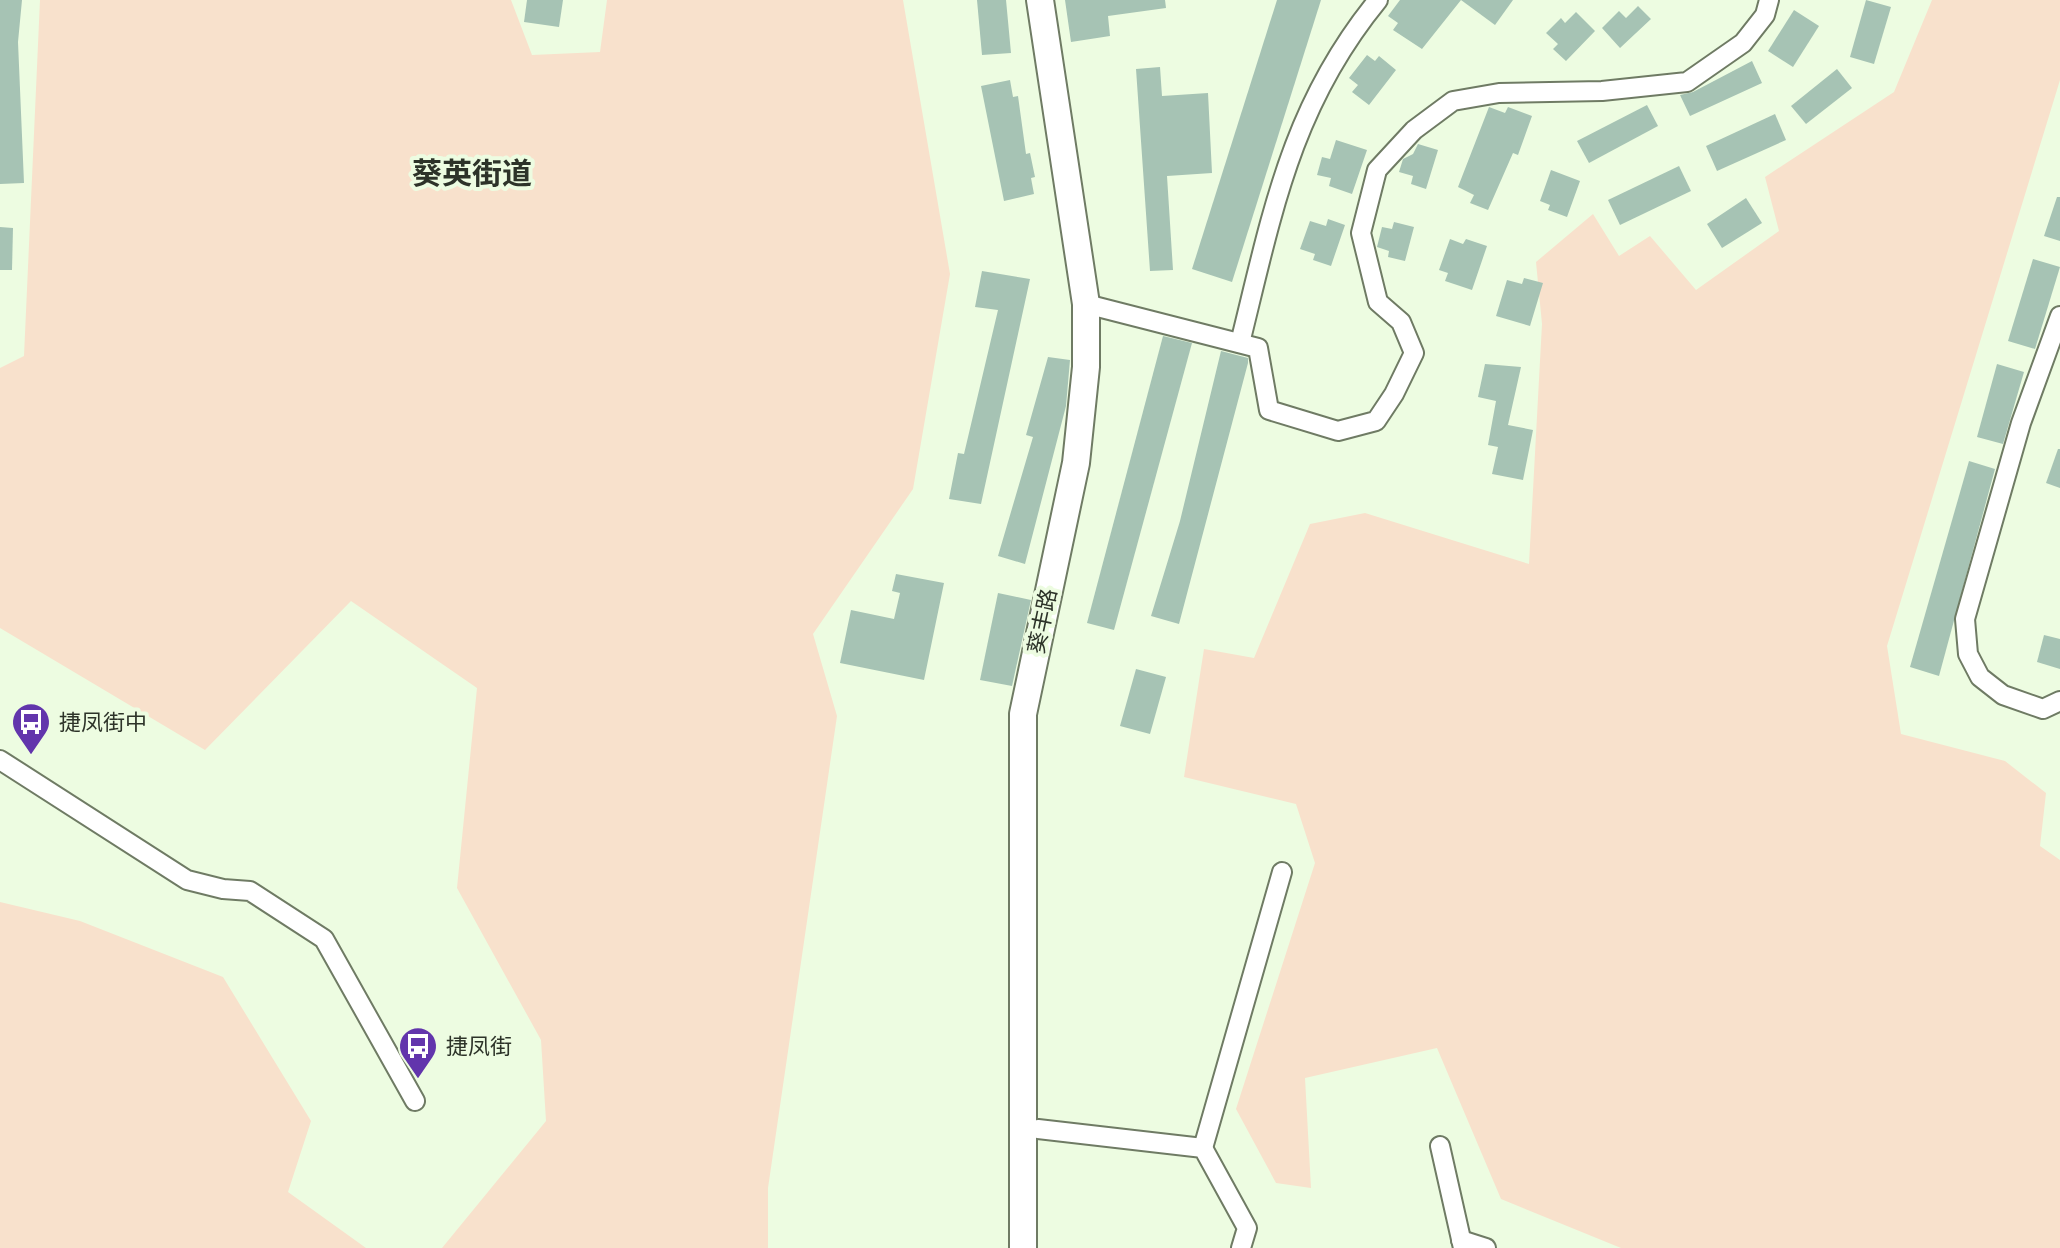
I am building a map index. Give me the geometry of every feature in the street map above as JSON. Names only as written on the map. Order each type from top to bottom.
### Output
[{"type":"main road","name":"葵丰路","points":[[1038,1248],[1037,750],[1041,710],[1092,455],[1101,393],[1093,306],[1040,0]]},
{"type":"main road","name":"葵丰路","points":[[1023,1248],[1023,714],[1076,463],[1098,263],[1058,0]]},
{"type":"street","points":[[1240,343],[1284,167],[1328,68],[1378,0]]},
{"type":"street","points":[[1093,306],[1258,348],[1269,410],[1338,431],[1376,421],[1394,394],[1414,353],[1401,322],[1378,302],[1361,233],[1377,170],[1414,130],[1453,101],[1499,93],[1602,91],[1687,82],[1743,43],[1765,15],[1769,0]]},
{"type":"street","points":[[2060,316],[2021,423],[1965,619],[1968,654],[1980,677],[2003,695],[2043,709],[2060,701]]},
{"type":"street","points":[[0,760],[187,880],[223,889],[250,891],[324,939],[415,1101]]},
{"type":"street","points":[[1241,1248],[1247,1228],[1203,1148],[1282,872]]},
{"type":"street","points":[[1038,1129],[1203,1148]]},
{"type":"street","points":[[1440,1146],[1462,1244],[1486,1248]]},
{"type":"shaded area","points":[[40,0],[511,0],[532,55],[600,52],[607,0],[903,0],[950,274],[913,489],[813,634],[837,716],[768,1188],[768,1248],[442,1248],[546,1121],[541,1040],[457,888],[477,688],[351,601],[205,750],[0,628],[0,368],[24,356]]},
{"type":"shaded area","points":[[1932,0],[2060,0],[2060,80],[1887,646],[1901,734],[2005,761],[2046,793],[2040,846],[2060,860],[2060,1248],[1621,1248],[1501,1199],[1437,1048],[1305,1078],[1311,1188],[1276,1183],[1236,1109],[1315,863],[1296,804],[1184,777],[1204,649],[1254,658],[1310,524],[1365,513],[1529,564],[1542,324],[1536,262],[1593,214],[1619,256],[1650,236],[1696,290],[1779,231],[1765,177],[1894,92]]},
{"type":"shaded area","points":[[0,902],[80,921],[223,977],[311,1121],[288,1192],[366,1248],[0,1248]]},
{"type":"building","points":[[0,0],[22,0],[18,42],[24,183],[0,184]]},
{"type":"building","points":[[527,0],[563,0],[559,27],[524,22]]},
{"type":"building","points":[[977,0],[1006,0],[1011,53],[982,55]]},
{"type":"building","points":[[1065,0],[1165,0],[1166,8],[1108,16],[1110,36],[1071,42]]},
{"type":"building","points":[[1277,0],[1321,0],[1232,282],[1192,269]]},
{"type":"building","points":[[1400,0],[1461,0],[1422,49],[1393,30],[1398,23],[1388,16]]},
{"type":"building","points":[[1461,0],[1513,0],[1495,25]]},
{"type":"building","points":[[1866,0],[1891,7],[1874,64],[1850,57]]},
{"type":"building","points":[[1638,6],[1651,19],[1620,48],[1602,28],[1619,11],[1626,18]]},
{"type":"building","points":[[1794,10],[1819,26],[1793,67],[1768,51]]},
{"type":"building","points":[[1576,12],[1595,31],[1566,61],[1553,49],[1558,44],[1546,33],[1561,18],[1565,23]]},
{"type":"building","points":[[1367,55],[1375,61],[1379,56],[1396,70],[1369,105],[1352,92],[1358,85],[1349,78]]},
{"type":"building","points":[[1752,61],[1762,83],[1690,116],[1680,95],[1693,92]]},
{"type":"building","points":[[1160,67],[1162,96],[1208,93],[1212,173],[1167,176],[1173,270],[1150,271],[1136,69]]},
{"type":"building","points":[[1837,69],[1852,88],[1806,124],[1791,106]]},
{"type":"building","points":[[1010,80],[1013,97],[1018,96],[1026,154],[1030,153],[1035,177],[1031,178],[1034,194],[1004,201],[981,86]]},
{"type":"building","points":[[1647,105],[1658,126],[1589,163],[1577,141]]},
{"type":"building","points":[[1489,107],[1505,113],[1508,107],[1532,116],[1518,155],[1513,153],[1488,210],[1470,203],[1474,195],[1458,187]]},
{"type":"building","points":[[1775,114],[1786,140],[1717,171],[1706,146]]},
{"type":"building","points":[[1336,140],[1367,150],[1352,194],[1329,186],[1331,178],[1317,175],[1322,157],[1330,159]]},
{"type":"building","points":[[1418,144],[1438,150],[1426,189],[1411,184],[1413,176],[1399,172],[1403,159],[1413,154]]},
{"type":"building","points":[[1679,166],[1691,191],[1620,225],[1608,200]]},
{"type":"building","points":[[1551,170],[1580,181],[1567,217],[1548,210],[1550,205],[1540,201]]},
{"type":"building","points":[[2057,197],[2060,197],[2060,241],[2044,236]]},
{"type":"building","points":[[1746,198],[1762,223],[1722,248],[1707,224]]},
{"type":"building","points":[[1328,219],[1345,225],[1331,266],[1313,260],[1315,254],[1300,249],[1310,221],[1326,226]]},
{"type":"building","points":[[1394,222],[1414,227],[1405,261],[1388,257],[1389,251],[1377,247],[1382,227],[1392,229]]},
{"type":"building","points":[[0,227],[13,228],[12,270],[0,270]]},
{"type":"building","points":[[1450,239],[1463,244],[1466,239],[1487,246],[1472,290],[1445,281],[1448,273],[1439,270]]},
{"type":"building","points":[[2033,259],[2060,267],[2035,349],[2008,341]]},
{"type":"building","points":[[982,271],[1030,279],[981,504],[949,499],[958,453],[964,454],[998,310],[975,307]]},
{"type":"building","points":[[1524,278],[1543,283],[1530,326],[1496,316],[1507,280],[1522,284]]},
{"type":"building","points":[[1163,336],[1192,343],[1114,630],[1087,623]]},
{"type":"building","points":[[1221,351],[1248,358],[1248,363],[1179,624],[1151,616],[1180,521]]},
{"type":"building","points":[[1048,357],[1070,360],[1066,406],[1025,564],[998,556],[1033,437],[1026,435]]},
{"type":"building","points":[[1485,364],[1521,367],[1508,425],[1533,430],[1523,480],[1492,474],[1498,447],[1488,445],[1496,401],[1478,397]]},
{"type":"building","points":[[1997,364],[2024,372],[2003,444],[1977,437]]},
{"type":"building","points":[[2060,449],[2060,488],[2046,483]]},
{"type":"building","points":[[1969,461],[1995,469],[1939,676],[1910,667]]},
{"type":"building","points":[[896,574],[944,583],[924,680],[840,663],[851,610],[894,619],[900,593],[892,591]]},
{"type":"building","points":[[998,593],[1031,600],[1012,686],[980,680]]},
{"type":"building","points":[[2044,635],[2060,639],[2060,669],[2037,662]]},
{"type":"building","points":[[1136,669],[1166,677],[1150,734],[1120,726]]},
{"type":"place","name":"捷凤街中","points":[[31,756]]},
{"type":"place","name":"捷凤街","points":[[418,1080]]},
{"type":"district","name":"葵英街道","points":[[472,174]]}]
